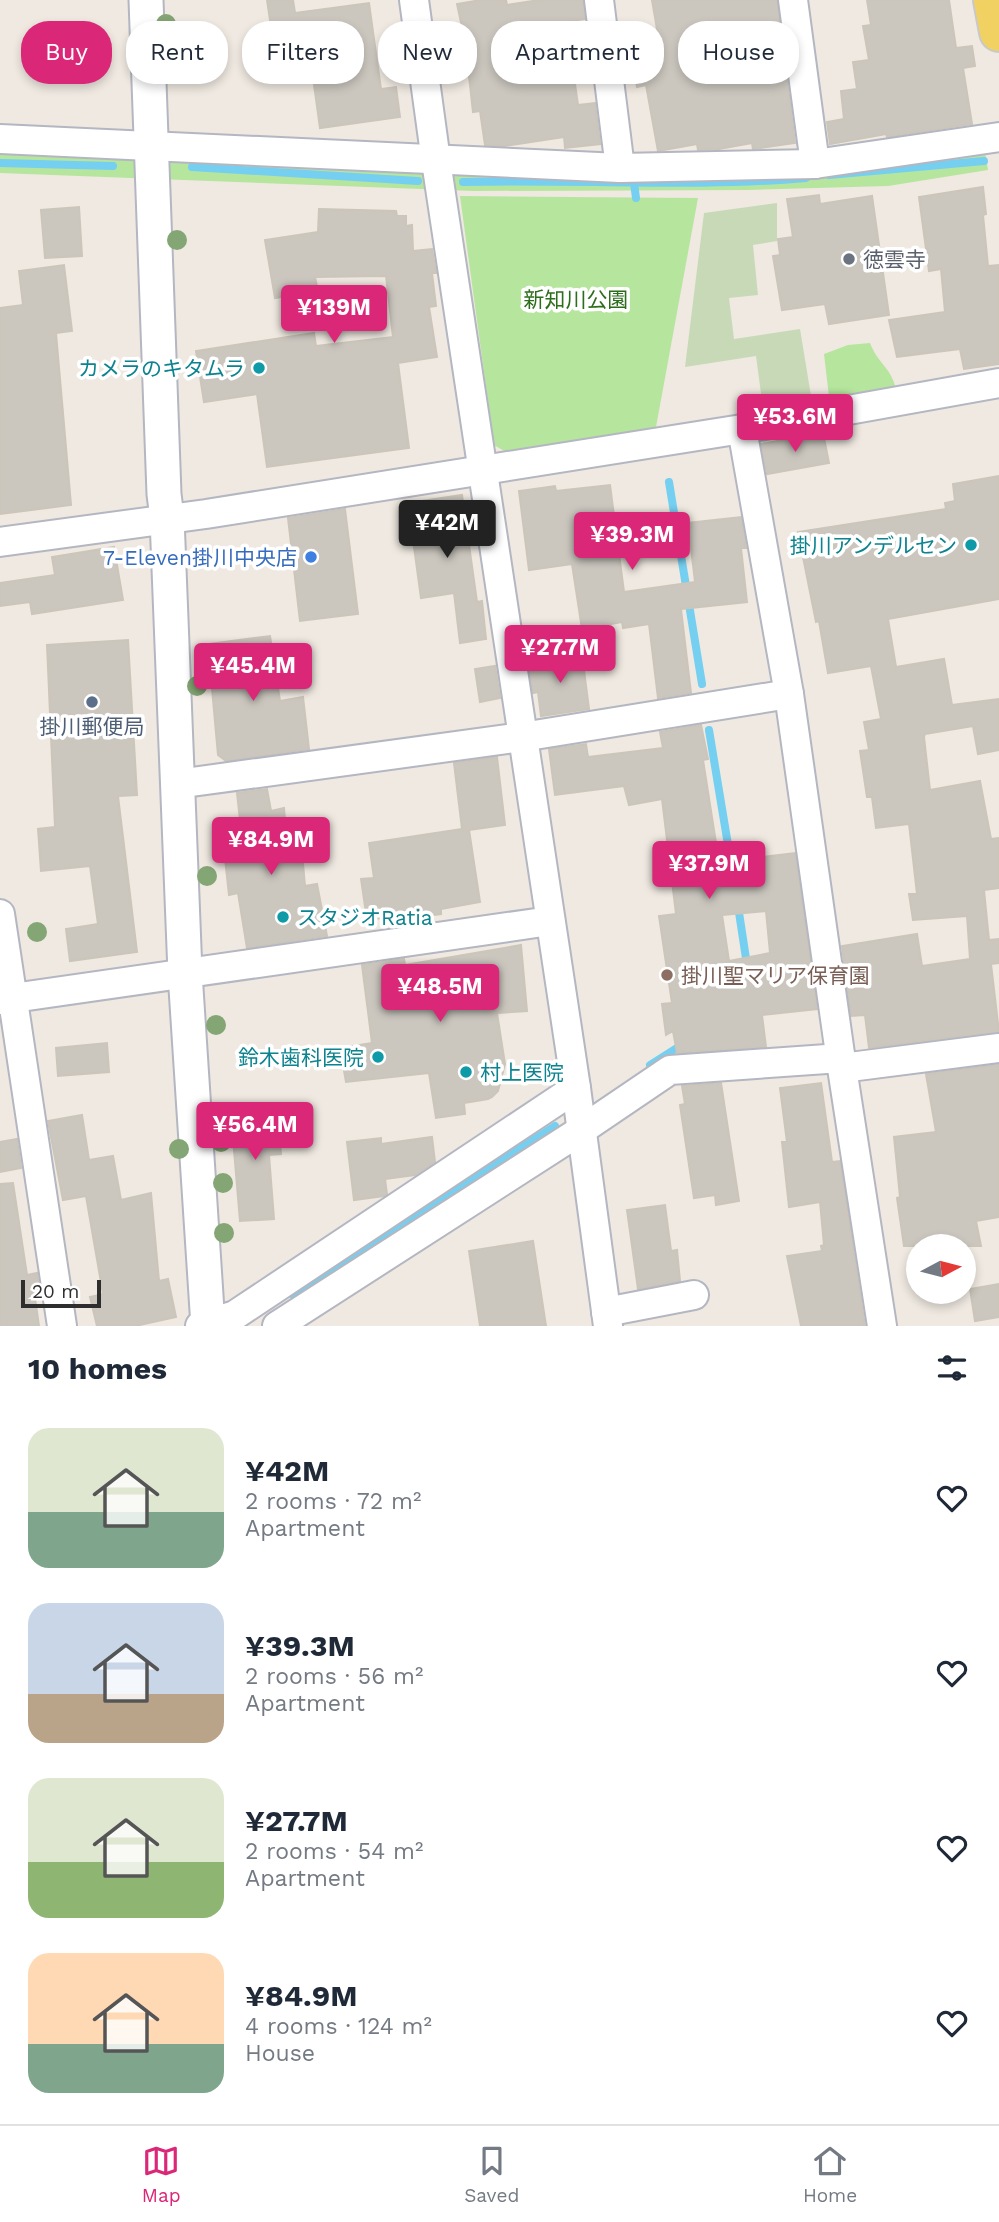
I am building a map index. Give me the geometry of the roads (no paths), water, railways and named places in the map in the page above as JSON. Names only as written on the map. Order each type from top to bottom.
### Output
[{"type":"main road","points":[[993,0],[999,32]]},
{"type":"street","points":[[145,0],[185,973],[205,1325],[235,1315],[576,1088]]},
{"type":"street","points":[[414,0],[576,1088],[607,1319],[694,1295]]},
{"type":"street","points":[[599,0],[620,168]]},
{"type":"street","points":[[793,0],[815,164]]},
{"type":"street","points":[[0,139],[620,168],[815,164],[999,137]]},
{"type":"street","points":[[0,542],[206,514],[743,429],[999,383]]},
{"type":"street","points":[[743,429],[789,694],[841,1063],[882,1326]]},
{"type":"street","points":[[177,784],[522,737],[789,694]]},
{"type":"street","points":[[0,914],[6,999],[62,1326]]},
{"type":"street","points":[[6,999],[550,921]]},
{"type":"street","points":[[276,1326],[580,1131],[670,1070],[841,1063],[999,1048]]},
{"type":"waterway","points":[[829,175],[984,161]]},
{"type":"waterway","points":[[0,163],[113,166]]},
{"type":"waterway","points":[[192,167],[418,181]]},
{"type":"waterway","points":[[463,182],[677,183],[806,178]]},
{"type":"waterway","points":[[634,183],[636,198]]},
{"type":"waterway","points":[[669,482],[702,684]]},
{"type":"waterway","points":[[709,730],[732,869]]},
{"type":"waterway","points":[[738,906],[747,965]]},
{"type":"waterway","points":[[650,1065],[683,1044]]},
{"type":"waterway","points":[[292,1294],[555,1126]]},
{"type":"place","name":"徳雲寺","points":[[849,259]]},
{"type":"place","name":"カメラのキタムラ","points":[[259,368]]},
{"type":"place","name":"掛川アンデルセン","points":[[971,545]]},
{"type":"place","name":"7-Eleven掛川中央店","points":[[311,557]]},
{"type":"place","name":"掛川郵便局","points":[[92,702]]},
{"type":"place","name":"スタジオRatia","points":[[283,917]]},
{"type":"place","name":"掛川聖マリア保育園","points":[[667,975]]},
{"type":"place","name":"鈴木歯科医院","points":[[378,1057]]},
{"type":"place","name":"村上医院","points":[[466,1072]]},
{"type":"park label","name":"新知川公園","points":[[576,299]]}]
